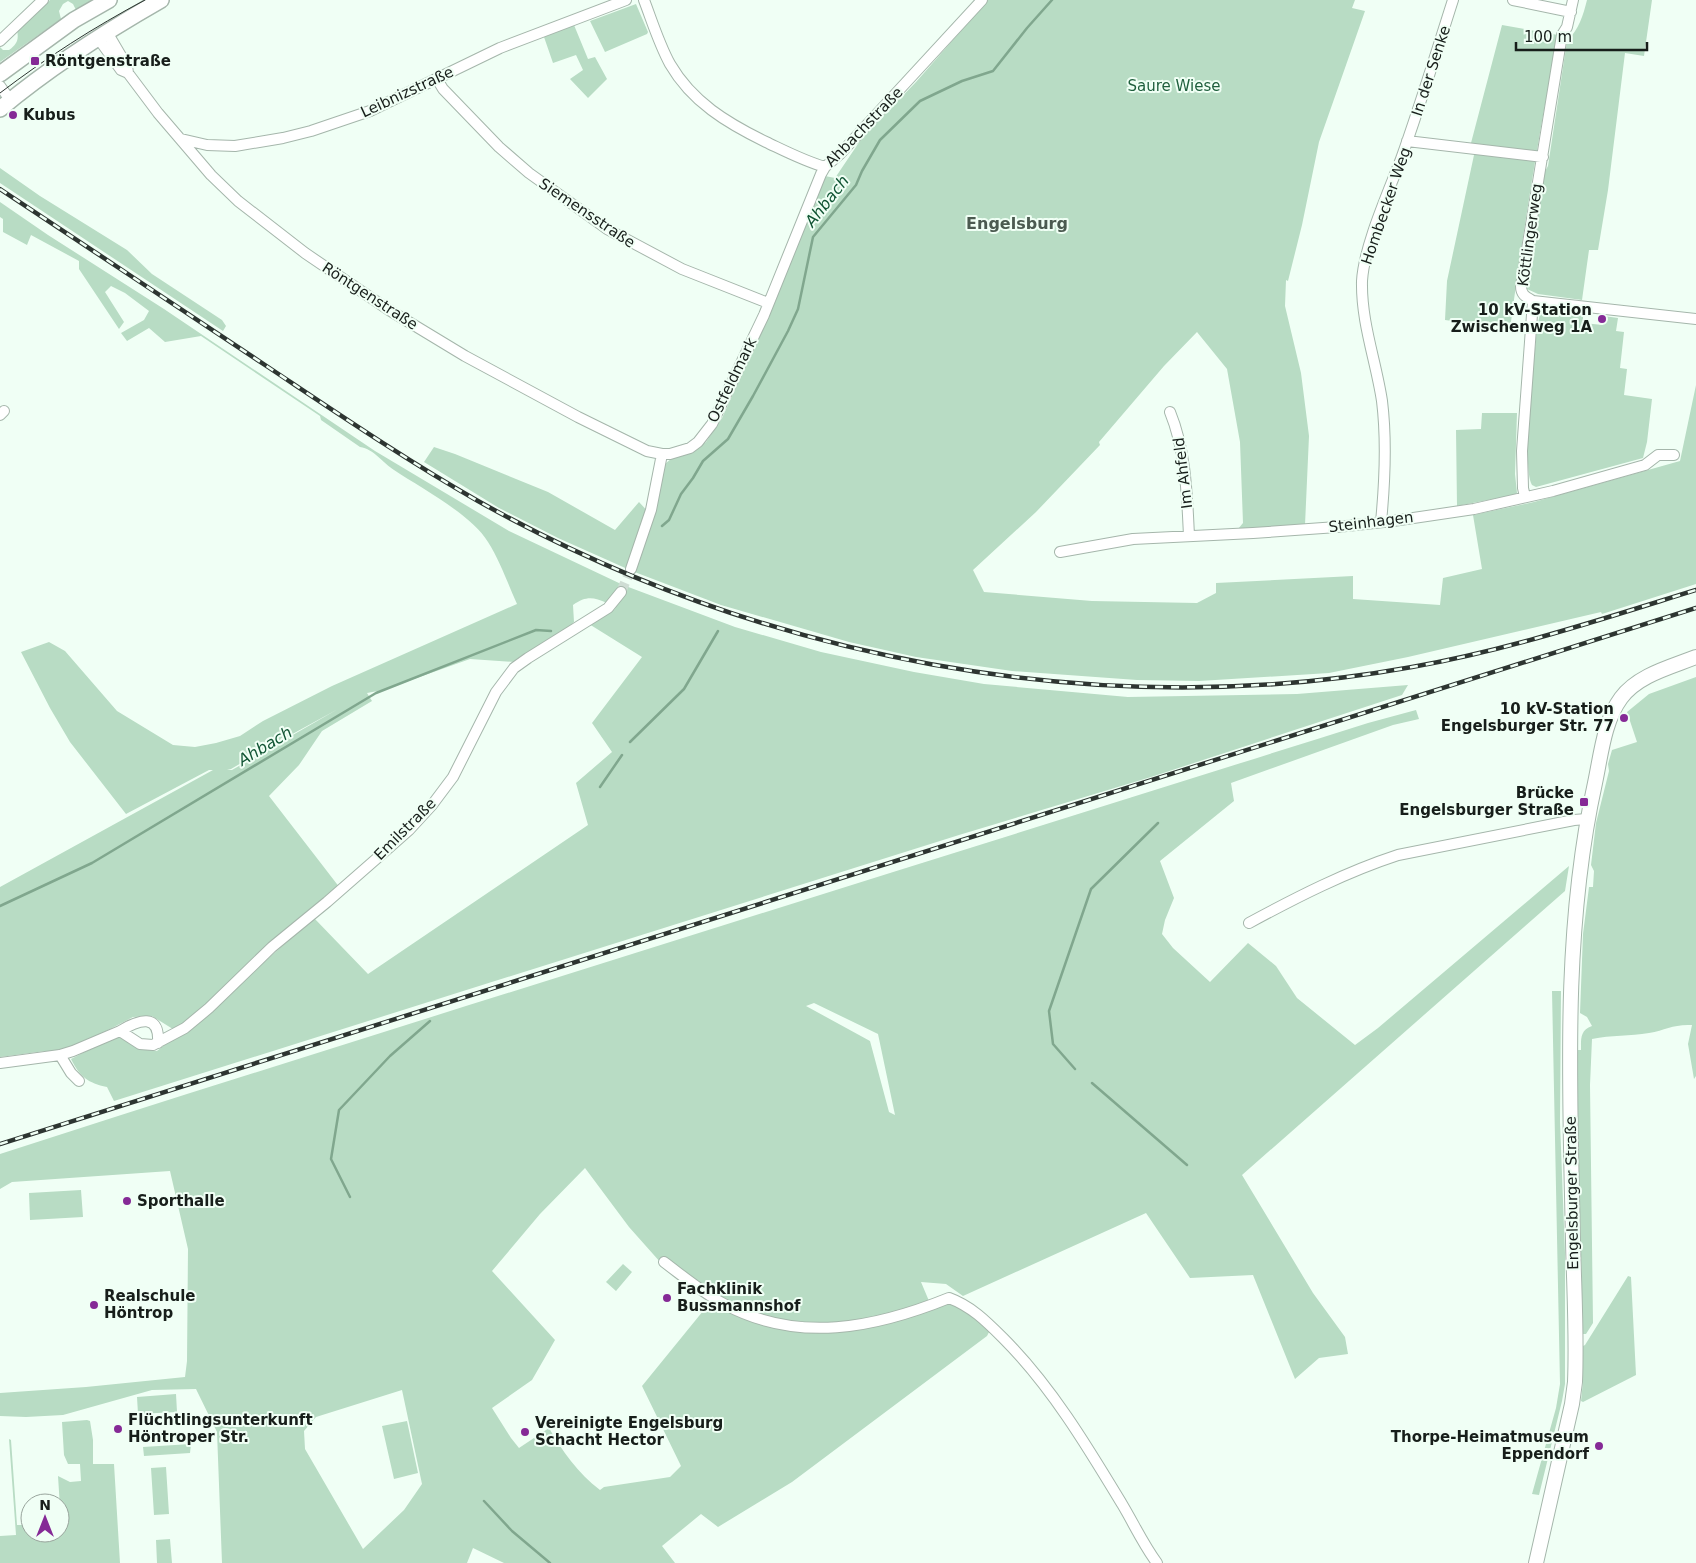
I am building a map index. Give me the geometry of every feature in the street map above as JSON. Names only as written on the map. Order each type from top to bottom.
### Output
[{"type":"main road","points":[[0,74],[88,12],[109,0]]},
{"type":"main road","points":[[5,104],[53,68],[102,35],[161,0]]},
{"type":"main road","points":[[88,12],[102,35]]},
{"type":"street","points":[[0,41],[43,0]]},
{"type":"street","name":"Leibnizstraße","points":[[181,139],[207,145],[235,146],[311,132],[370,111],[500,48],[624,0]]},
{"type":"street","points":[[644,0],[671,66],[692,94],[708,109],[724,120],[810,163],[825,167]]},
{"type":"street","name":"Ahbachstraße","points":[[768,303],[825,167],[840,154],[982,0]]},
{"type":"street","name":"In der Senke","points":[[1407,141],[1453,0]]},
{"type":"street","points":[[1513,0],[1571,12]]},
{"type":"street","name":"Köttlingerweg","points":[[1525,497],[1522,479],[1522,451],[1533,301],[1523,295],[1521,286],[1562,35],[1567,27],[1573,0]]},
{"type":"street","name":"Röntgenstraße","points":[[102,35],[121,70],[128,73],[158,113],[211,175],[238,201],[271,228],[350,284],[465,356],[578,417],[647,451],[662,454]]},
{"type":"street","name":"Siemensstraße","points":[[437,79],[443,89],[499,147],[529,173],[573,206],[607,229],[682,269],[768,303]]},
{"type":"street","points":[[0,86],[5,104]]},
{"type":"street","name":"Hombecker Weg","points":[[1381,522],[1386,474],[1384,430],[1379,387],[1364,314],[1362,283],[1365,260],[1407,141],[1543,157]]},
{"type":"street","points":[[1533,301],[1696,319]]},
{"type":"street","name":"Ostfeldmark","points":[[662,454],[670,454],[690,448],[698,442],[712,424],[720,411],[768,303]]},
{"type":"street","name":"Im Ahfeld","points":[[1170,412],[1177,430],[1182,456],[1186,483],[1189,536]]},
{"type":"street","points":[[631,569],[651,510],[662,454]]},
{"type":"street","name":"Steinhagen","points":[[1060,552],[1133,539],[1291,531],[1381,522],[1474,509],[1645,465],[1658,456],[1674,456]]},
{"type":"street","name":"Emilstraße","points":[[158,1043],[185,1028],[209,1008],[255,962],[409,830],[432,805],[453,777],[496,692],[514,668],[608,608],[621,592]]},
{"type":"street","name":"Engelsburger Straße","points":[[1536,1563],[1572,1404],[1575,1382],[1570,1045],[1574,929],[1587,819],[1609,720],[1618,702],[1631,687],[1642,680],[1696,657]]},
{"type":"street","points":[[1250,923],[1294,899],[1373,863],[1398,855],[1587,819]]},
{"type":"street","points":[[0,1062],[60,1055],[144,1020],[151,1022],[156,1028],[158,1043],[148,1046],[140,1044],[120,1031]]},
{"type":"street","points":[[60,1055],[71,1073],[79,1081]]},
{"type":"street","points":[[664,1262],[724,1304],[762,1319],[793,1326],[812,1328],[867,1324],[925,1308],[949,1298],[963,1303],[988,1323],[1019,1354],[1052,1397],[1092,1455],[1156,1563]]},
{"type":"green space","points":[[50,0],[92,0],[76,10],[73,4],[68,1],[63,4],[59,11],[61,19],[0,62],[0,47],[3,50],[12,48],[16,44],[17,30]]},
{"type":"green space","name":"Saure Wiese","points":[[988,0],[1355,0],[1352,8],[1365,11],[1319,142],[1302,225],[1288,281],[1286,280],[1285,306],[1301,373],[1309,436],[1305,525],[1238,529],[1243,523],[1240,442],[1227,369],[1197,332],[1164,366],[1099,442],[1100,445],[1036,512],[973,570],[984,592],[1092,601],[1197,603],[1216,593],[1216,583],[1353,576],[1353,599],[1440,605],[1443,578],[1482,569],[1473,515],[1534,502],[1680,461],[1696,385],[1696,584],[1602,614],[1601,612],[1408,657],[1329,673],[1199,681],[1137,680],[1012,671],[916,657],[849,642],[721,605],[632,571],[558,538],[499,508],[424,462],[434,447],[455,454],[548,492],[615,530],[639,502],[653,517],[665,464],[672,458],[690,453],[706,442],[722,418],[775,302],[825,176],[835,178],[862,138],[916,82]]},
{"type":"green space","points":[[1587,0],[1652,0],[1644,56],[1625,53],[1608,190],[1598,250],[1589,250],[1582,300],[1538,294],[1527,289],[1526,285],[1543,175],[1548,166],[1567,41],[1575,32],[1580,22]]},
{"type":"green space","points":[[636,4],[648,32],[647,34],[605,52],[590,21]]},
{"type":"green space","points":[[574,25],[588,59],[595,57],[607,79],[588,98],[570,79],[583,70],[576,55],[553,63],[544,37]]},
{"type":"green space","points":[[1502,25],[1558,35],[1520,255],[1510,329],[1445,320],[1447,281],[1474,155],[1471,143]]},
{"type":"green space","points":[[0,168],[40,196],[127,250],[152,274],[222,320],[226,326],[223,331],[0,183]]},
{"type":"green space","points":[[0,202],[164,309],[375,451],[509,531],[621,584],[607,603],[590,598],[573,605],[574,622],[563,632],[514,662],[470,659],[383,690],[367,693],[372,701],[322,731],[299,765],[269,796],[340,888],[176,1031],[152,1016],[133,1017],[66,1052],[45,1051],[0,1057],[0,887],[213,770],[209,770],[126,814],[70,742],[21,652],[49,642],[65,651],[117,711],[173,745],[195,747],[240,736],[263,721],[332,686],[517,604],[488,542],[458,512],[394,470],[374,453],[360,447],[321,420],[320,416],[201,336],[165,342],[149,328],[127,341],[121,333],[144,320],[149,311],[125,293],[111,286],[105,292],[124,322],[119,329],[79,269],[79,261],[31,235],[27,245],[3,232],[3,219],[0,217]],"holes":[[[338,709],[232,770],[227,770]]]},
{"type":"green space","points":[[1545,309],[1583,313],[1583,323],[1603,325],[1604,316],[1618,318],[1616,331],[1624,332],[1620,368],[1627,369],[1624,395],[1652,399],[1647,442],[1643,458],[1536,487],[1532,485],[1529,474],[1528,434],[1537,327],[1540,314]]},
{"type":"green space","points":[[1482,413],[1517,413],[1515,474],[1517,493],[1457,506],[1456,430],[1481,429]]},
{"type":"green space","points":[[623,585],[735,627],[821,652],[914,672],[984,684],[1128,697],[1297,694],[1408,685],[1402,695],[1151,777],[959,835],[114,1101],[107,1087],[90,1081],[81,1075],[71,1059],[110,1039],[120,1037],[136,1048],[157,1051],[221,1000],[314,918],[368,974],[588,825],[576,783],[612,752],[592,723],[642,657],[589,624],[615,609]]},
{"type":"green space","points":[[1696,677],[1696,1076],[1694,1079],[1688,1044],[1692,1025],[1675,1026],[1649,1033],[1592,1039],[1590,1085],[1593,1323],[1586,1334],[1583,1334],[1578,1050],[1581,1050],[1583,1032],[1592,1026],[1587,1017],[1580,1013],[1583,934],[1589,887],[1593,887],[1594,871],[1591,865],[1596,823],[1609,771],[1608,764],[1612,750],[1637,742],[1627,712],[1649,694]]},
{"type":"green space","points":[[1416,710],[1419,719],[1393,725],[1231,783],[1234,801],[1160,861],[1174,898],[1165,920],[1162,934],[1173,948],[1210,982],[1248,943],[1276,966],[1297,998],[1355,1045],[1378,1028],[1569,866],[1565,891],[1242,1175],[1313,1293],[1345,1337],[1348,1354],[1319,1358],[1295,1379],[1253,1275],[1190,1278],[1146,1213],[963,1296],[946,1284],[921,1282],[929,1301],[875,1319],[844,1324],[786,1322],[742,1309],[742,1315],[776,1327],[810,1331],[849,1330],[867,1327],[949,1302],[964,1308],[990,1330],[987,1336],[792,1482],[718,1527],[701,1514],[662,1546],[675,1563],[504,1563],[473,1548],[467,1563],[222,1563],[217,1432],[196,1389],[152,1390],[63,1415],[0,1416],[0,1393],[185,1377],[187,1361],[188,1249],[170,1171],[12,1182],[0,1189],[0,1154],[1368,723]],"holes":[[[814,1003],[878,1034],[895,1115],[889,1112],[870,1041],[806,1006]],[[585,1168],[629,1227],[661,1263],[712,1300],[642,1386],[681,1466],[670,1477],[604,1487],[600,1490],[571,1461],[549,1428],[519,1448],[492,1408],[532,1380],[555,1340],[492,1271],[540,1214]],[[402,1390],[422,1484],[404,1510],[363,1549],[305,1449],[304,1431],[316,1417]]]},
{"type":"green space","points":[[1552,991],[1561,991],[1560,1122],[1565,1253],[1565,1384],[1539,1495],[1532,1494],[1556,1408],[1560,1384]]},
{"type":"green space","points":[[81,1190],[83,1217],[30,1220],[29,1193]]},
{"type":"green space","points":[[623,1264],[632,1272],[616,1291],[606,1282]]},
{"type":"green space","points":[[1628,1276],[1631,1277],[1636,1375],[1583,1402],[1581,1401],[1583,1346]]},
{"type":"green space","points":[[176,1394],[177,1412],[138,1414],[137,1397]]},
{"type":"green space","points":[[90,1421],[93,1440],[93,1464],[114,1464],[120,1563],[0,1563],[0,1536],[16,1535],[9,1439],[11,1440],[17,1525],[20,1525],[20,1543],[70,1543],[70,1493],[59,1493],[58,1476],[70,1482],[81,1481],[80,1464],[68,1464],[64,1455],[62,1422]]},
{"type":"green space","points":[[407,1421],[418,1473],[394,1479],[382,1426]]},
{"type":"green space","points":[[191,1444],[190,1453],[144,1456],[143,1447]]},
{"type":"green space","points":[[166,1467],[169,1514],[154,1515],[151,1468]]},
{"type":"green space","points":[[170,1539],[172,1563],[157,1563],[156,1540]]},
{"type":"waterway","name":"Ahbach","points":[[662,526],[669,520],[681,494],[703,461],[728,439],[753,396],[798,309],[813,237],[856,185],[880,140],[920,101],[962,81],[993,71],[1052,0]]},
{"type":"waterway","name":"Ahbach","points":[[0,906],[92,863],[376,693],[536,630],[551,631]]},
{"type":"waterway","points":[[630,742],[684,689],[718,631]]},
{"type":"waterway","points":[[600,787],[622,755]]},
{"type":"waterway","points":[[1075,1069],[1053,1044],[1049,1011],[1091,889],[1158,823]]},
{"type":"waterway","points":[[350,1197],[331,1159],[339,1110],[390,1056],[430,1021]]},
{"type":"waterway","points":[[1092,1083],[1187,1165]]},
{"type":"waterway","points":[[484,1501],[512,1531],[550,1563]]},
{"type":"tunnel","points":[[621,592],[631,569]]},
{"type":"tram line","points":[[0,93],[71,44],[145,0]]},
{"type":"railway","points":[[0,189],[372,436],[478,501],[586,556],[697,601],[813,638],[931,664],[1051,681],[1172,687],[1292,683],[1412,667],[1484,652],[1590,623],[1696,590]]},
{"type":"railway","points":[[0,1144],[1696,608]]},
{"type":"place","name":"Röntgenstraße","points":[[35,61]]},
{"type":"place","name":"Kubus","points":[[13,115]]},
{"type":"place","name":"10 kV-Station Zwischenweg 1A","points":[[1602,319]]},
{"type":"place","name":"10 kV-Station Engelsburger Str. 77","points":[[1624,718]]},
{"type":"place","name":"Brücke Engelsburger Straße","points":[[1584,802]]},
{"type":"place","name":"Sporthalle","points":[[127,1201]]},
{"type":"place","name":"Fachklinik Bussmannshof","points":[[667,1298]]},
{"type":"place","name":"Realschule Höntrop","points":[[94,1305]]},
{"type":"place","name":"Flüchtlingsunterkunft Höntroper Str.","points":[[118,1429]]},
{"type":"place","name":"Vereinigte Engelsburg Schacht Hector","points":[[525,1432]]},
{"type":"place","name":"Thorpe-Heimatmuseum Eppendorf","points":[[1599,1446]]},
{"type":"district","name":"Engelsburg","points":[[1017,223]]}]
